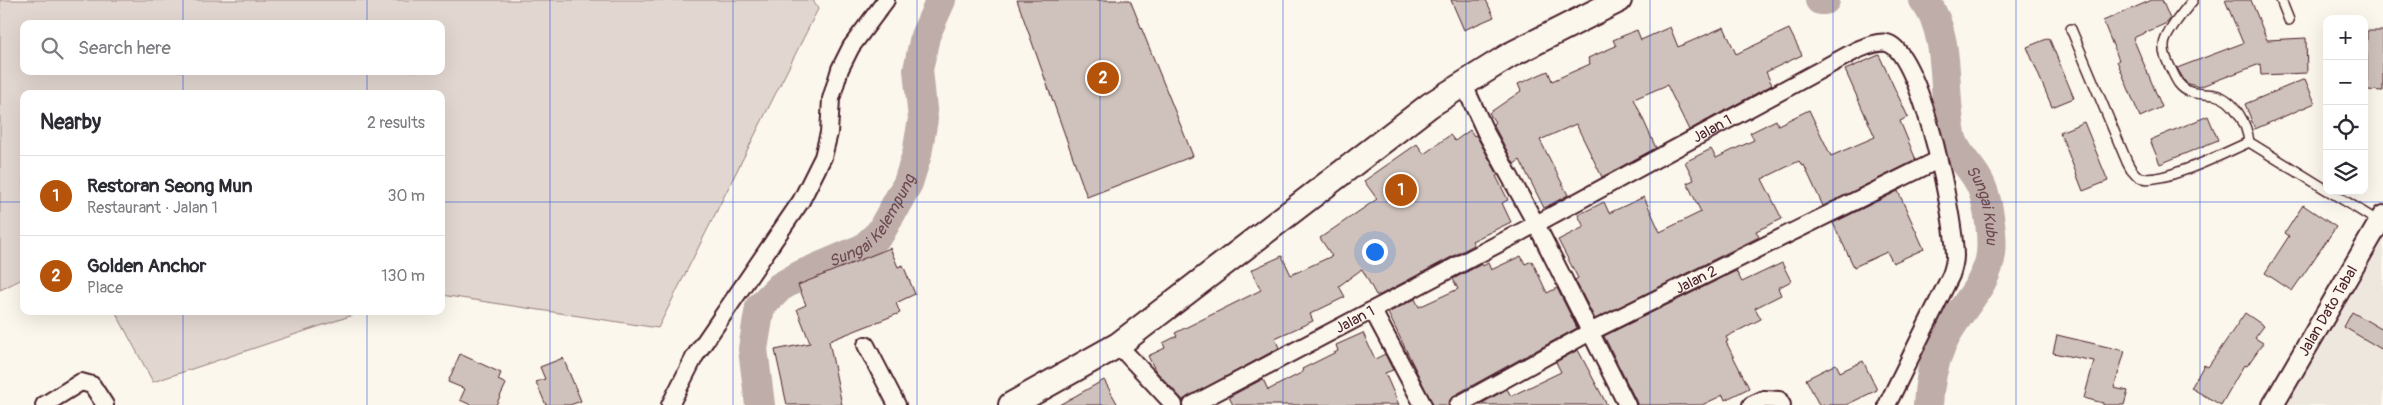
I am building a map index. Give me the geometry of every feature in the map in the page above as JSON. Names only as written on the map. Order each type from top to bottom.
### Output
[{"type":"main road","points":[[1011,405],[1118,345],[1430,105],[1510,55],[1619,0]]},
{"type":"street","points":[[670,405],[695,356],[801,201],[823,157],[829,133],[831,99],[840,68],[850,47],[886,0]]},
{"type":"street","name":"Jalan 1","points":[[1192,405],[1536,224],[1857,50],[1875,43],[1885,42],[1892,45],[1902,55],[1917,88],[1934,139],[1951,219],[1955,258],[1951,275],[1887,405]]},
{"type":"street","points":[[1464,85],[1486,133],[1536,224],[1627,404]]},
{"type":"street","name":"Jalan 2","points":[[1458,405],[1590,332],[1938,160]]},
{"type":"street","name":"Jalan Dato Tabal","points":[[2273,405],[2381,219]]},
{"type":"street","points":[[1373,311],[1423,405]]},
{"type":"street","points":[[866,345],[897,405]]},
{"type":"street","points":[[1118,345],[1167,403]]},
{"type":"street","points":[[44,405],[81,382],[92,385],[105,405]]},
{"type":"street","points":[[1751,405],[1764,399],[1779,400],[1782,405]]},
{"type":"lane","points":[[2193,0],[2167,35],[2164,45],[2166,58],[2178,83],[2187,91],[2217,95],[2227,101],[2243,120],[2248,130],[2249,142]]},
{"type":"lane","points":[[2280,0],[2289,20]]},
{"type":"lane","points":[[2071,29],[2127,162],[2134,173],[2140,178],[2147,180],[2161,178],[2249,142]]},
{"type":"lane","points":[[2249,142],[2323,187]]},
{"type":"lane","points":[[2337,195],[2381,219]]},
{"type":"shaded area","points":[[0,0],[813,0],[818,9],[658,328],[445,296],[445,90],[20,90],[20,280],[0,290]]},
{"type":"shaded area","points":[[2383,238],[2383,405],[2285,405]]},
{"type":"shaded area","points":[[117,315],[353,315],[153,382]]},
{"type":"building","points":[[1017,0],[1130,0],[1193,156],[1087,197]]},
{"type":"building","points":[[1451,0],[1486,0],[1494,17],[1464,30]]},
{"type":"building","points":[[2152,0],[2162,0],[2170,19],[2167,23],[2133,38],[2162,107],[2140,117],[2103,21]]},
{"type":"building","points":[[2225,0],[2251,0],[2267,40],[2306,38],[2307,73],[2261,75],[2260,64],[2199,87],[2186,83],[2177,68],[2243,43]]},
{"type":"building","points":[[1670,27],[1678,47],[1724,27],[1736,54],[1789,29],[1802,55],[1766,72],[1772,85],[1689,130],[1667,85],[1634,99],[1656,148],[1602,177],[1576,124],[1540,140],[1568,195],[1544,208],[1520,160],[1514,164],[1489,113],[1521,91],[1518,84],[1548,71],[1552,81],[1590,64],[1588,58],[1616,46],[1613,40],[1637,30],[1641,40]]},
{"type":"building","points":[[2368,31],[2383,31],[2383,91],[2368,90]]},
{"type":"building","points":[[2049,38],[2074,98],[2052,107],[2027,47]]},
{"type":"building","points":[[1879,55],[1908,117],[1900,121],[1916,160],[1823,206],[1804,165],[1802,166],[1799,161],[1762,179],[1782,219],[1756,231],[1759,237],[1595,319],[1575,280],[1578,278],[1558,240],[1584,227],[1578,215],[1604,202],[1609,213],[1644,197],[1660,232],[1701,212],[1687,183],[1694,180],[1685,162],[1711,149],[1716,158],[1754,140],[1750,133],[1776,120],[1778,125],[1809,110],[1831,156],[1875,137],[1845,70]]},
{"type":"building","points":[[2305,79],[2315,103],[2255,129],[2245,104]]},
{"type":"building","points":[[2208,116],[2218,140],[2160,164],[2150,140]]},
{"type":"building","points":[[2084,122],[2108,181],[2083,191],[2060,132]]},
{"type":"building","points":[[1470,130],[1474,136],[1476,135],[1498,175],[1496,176],[1508,200],[1502,203],[1511,222],[1472,241],[1474,245],[1380,295],[1376,295],[1362,269],[1339,286],[1345,297],[1310,314],[1313,321],[1275,338],[1279,348],[1183,400],[1155,370],[1148,356],[1165,348],[1163,343],[1177,336],[1175,333],[1261,290],[1251,270],[1282,256],[1291,275],[1332,256],[1320,238],[1377,199],[1364,181],[1417,144],[1424,154],[1450,135],[1455,141]]},
{"type":"building","points":[[1898,191],[1924,249],[1893,263],[1887,252],[1854,267],[1833,223]]},
{"type":"building","points":[[2303,205],[2336,227],[2292,291],[2265,273],[2289,236],[2285,233]]},
{"type":"building","points":[[890,248],[898,267],[903,265],[915,294],[896,303],[900,313],[829,341],[842,405],[787,405],[775,350],[810,343],[797,309],[806,305],[798,285]]},
{"type":"building","points":[[1521,256],[1525,264],[1532,261],[1547,293],[1557,288],[1577,328],[1453,396],[1448,405],[1433,405],[1388,313],[1415,299],[1419,307],[1458,289],[1453,279],[1482,264],[1483,266],[1488,263],[1491,270]]},
{"type":"building","points":[[1782,263],[1791,281],[1778,288],[1781,295],[1755,308],[1761,319],[1726,337],[1728,341],[1726,342],[1749,388],[1725,400],[1723,395],[1702,405],[1638,405],[1604,336],[1736,271],[1742,282]]},
{"type":"building","points":[[2352,312],[2383,330],[2383,350],[2344,327]]},
{"type":"building","points":[[2245,313],[2264,326],[2255,338],[2263,343],[2247,366],[2244,365],[2221,405],[2191,388],[2204,365],[2208,367]]},
{"type":"building","points":[[1363,333],[1375,359],[1385,354],[1393,370],[1385,373],[1399,405],[1233,405],[1229,397],[1263,379],[1268,390],[1303,372],[1302,369],[1338,351],[1336,345]]},
{"type":"building","points":[[2057,335],[2125,351],[2114,388],[2128,391],[2124,405],[2103,405],[2103,403],[2084,398],[2094,361],[2053,353]]},
{"type":"building","points":[[1578,350],[1607,405],[1479,405],[1507,389],[1511,396],[1561,372],[1556,362]]},
{"type":"building","points":[[460,354],[501,373],[498,380],[506,384],[496,405],[471,405],[460,400],[465,389],[448,382]]},
{"type":"building","points":[[563,358],[581,401],[570,405],[546,405],[536,382],[545,379],[540,367]]},
{"type":"building","points":[[1863,361],[1877,390],[1846,405],[1819,405],[1806,379],[1836,364],[1840,372]]},
{"type":"building","points":[[1104,380],[1118,405],[1059,405]]},
{"type":"waterway","name":"Sungai Kelempung","points":[[760,405],[753,349],[760,307],[780,287],[801,275],[864,248],[880,233],[908,183],[917,154],[923,119],[918,70],[925,36],[941,0]]},
{"type":"waterway","name":"Sungai Kubu","points":[[1820,0],[1825,0]]},
{"type":"waterway","name":"Sungai Kubu","points":[[1924,0],[1933,15],[1943,48],[1947,104],[1952,139],[1957,150],[1982,187],[1989,216],[1991,246],[1991,254],[1983,278],[1948,332],[1936,358],[1929,389],[1928,405]]},
{"type":"place","name":"Golden Anchor","points":[[1103,78]]},
{"type":"place","name":"Restoran Seong Mun","points":[[1401,190]]}]
